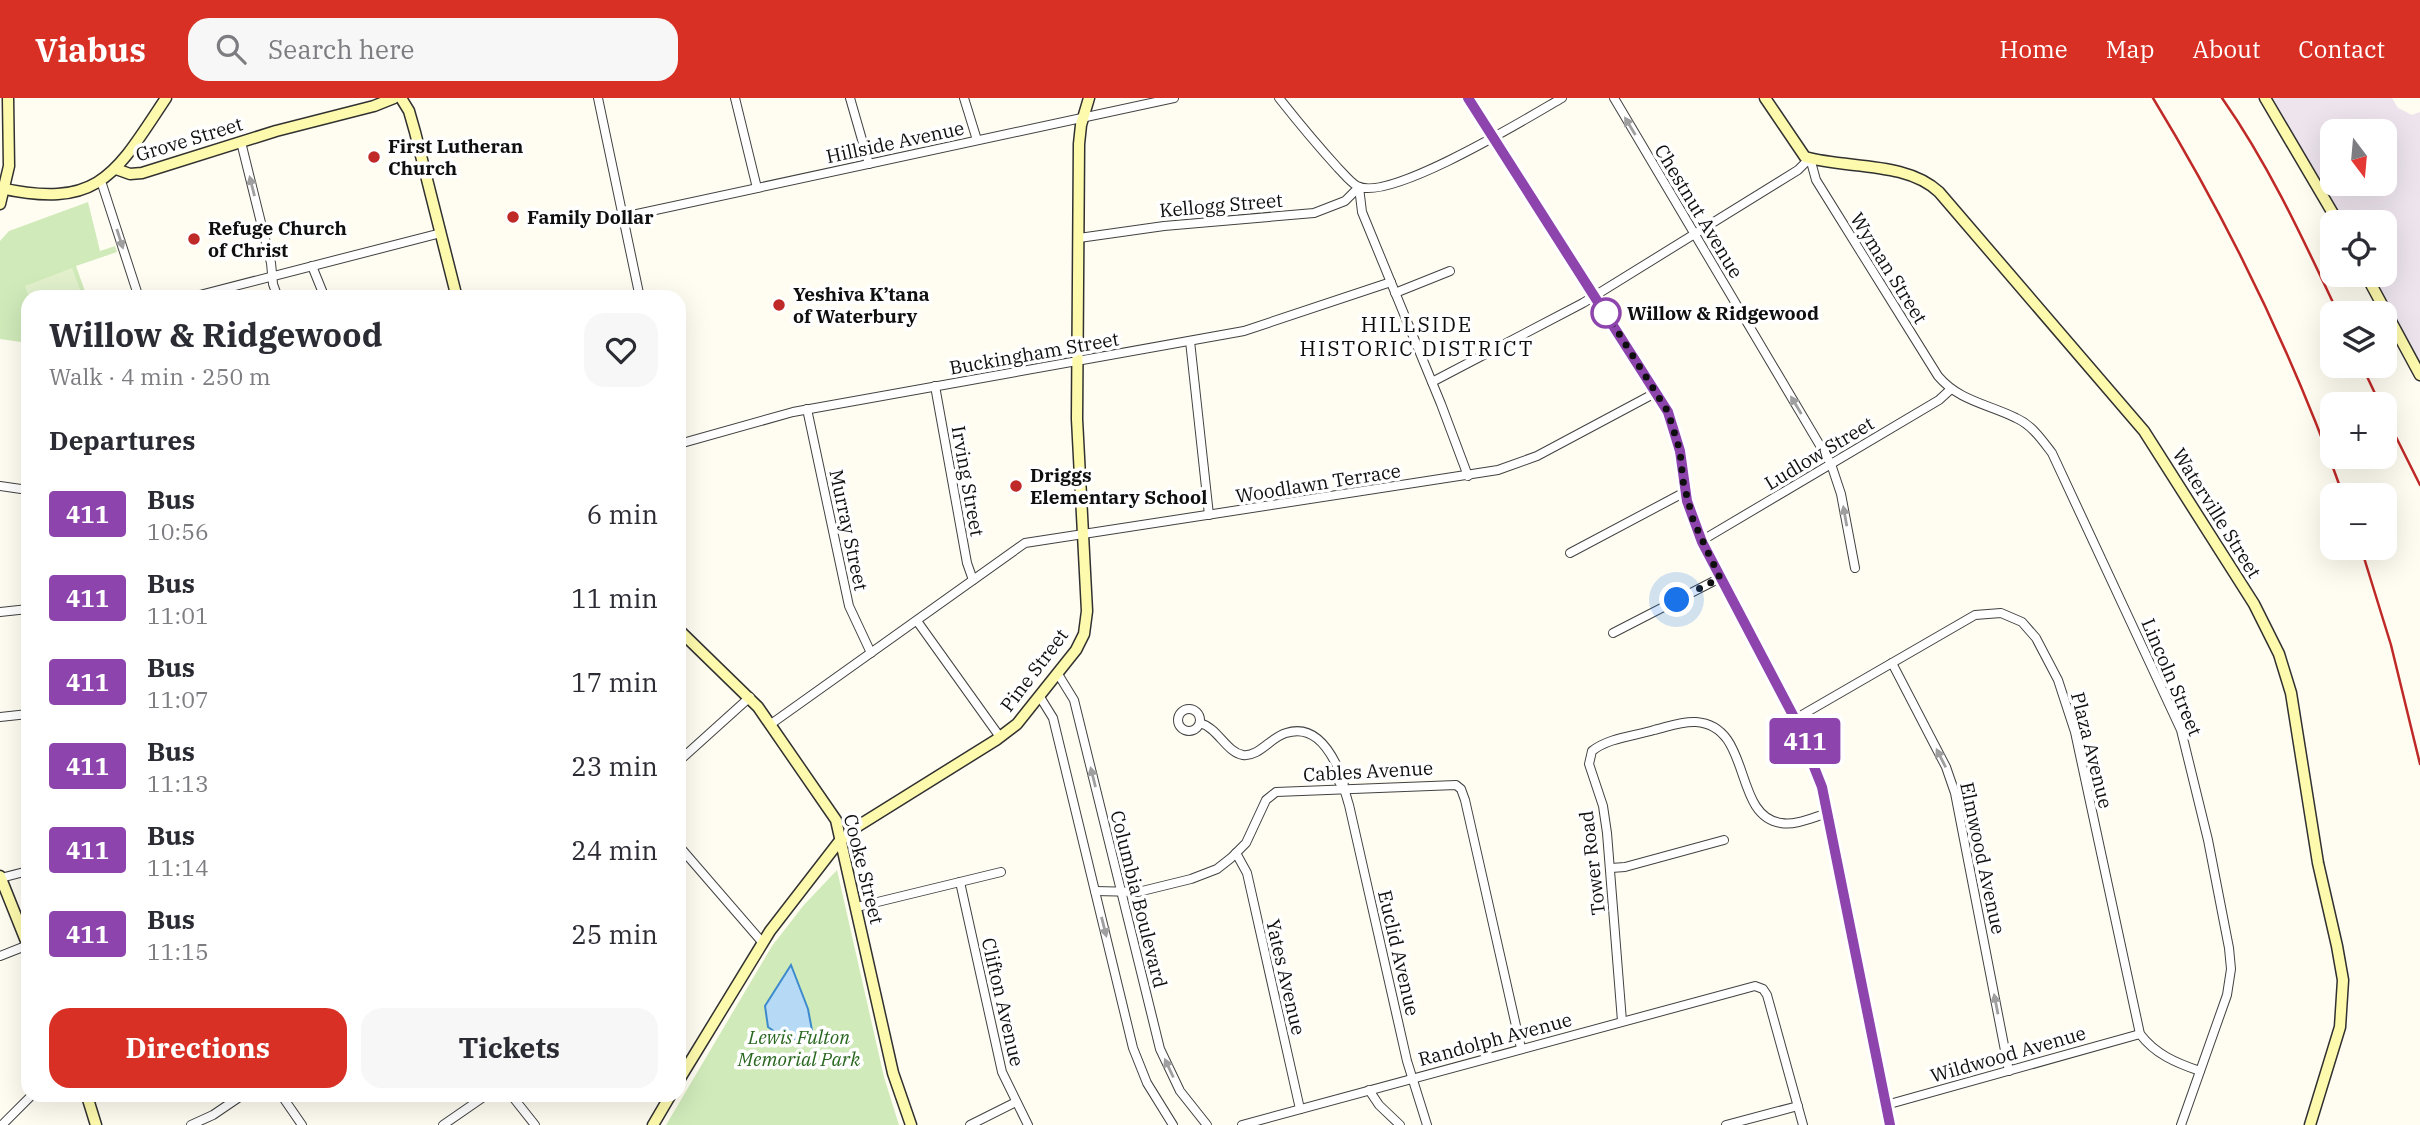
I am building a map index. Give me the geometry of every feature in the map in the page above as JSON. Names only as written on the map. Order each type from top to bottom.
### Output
[{"type":"street","points":[[0,204],[9,166],[8,98]]},
{"type":"street","points":[[2,188],[33,194],[59,194],[80,190],[101,181],[130,153],[166,98]]},
{"type":"street","name":"Grove Street","points":[[116,169],[138,174],[394,98]]},
{"type":"street","points":[[401,98],[413,125],[455,290]]},
{"type":"street","points":[[598,98],[638,290]]},
{"type":"street","points":[[735,98],[757,188]]},
{"type":"street","points":[[850,98],[869,164]]},
{"type":"street","points":[[964,98],[977,141]]},
{"type":"street","name":"Pine Street","points":[[686,1061],[762,942],[842,840],[858,826],[1017,724],[1076,650],[1085,628],[1077,419],[1079,144],[1089,98]]},
{"type":"street","name":"Hillside Avenue","points":[[624,217],[1174,98]]},
{"type":"street","points":[[1279,98],[1311,139],[1359,187],[1362,212],[1468,476]]},
{"type":"street","points":[[1469,98],[1657,392],[1673,425],[1680,451],[1685,492],[1701,541],[1795,719],[1813,760],[1828,813],[1890,1125]]},
{"type":"street","points":[[1359,187],[1374,188],[1401,182],[1493,138],[1562,98]]},
{"type":"street","name":"Chestnut Avenue","points":[[1614,98],[1832,464],[1842,494],[1855,568]]},
{"type":"street","points":[[1432,382],[1595,295],[1798,170],[1810,158],[1801,154],[1765,98]]},
{"type":"street","points":[[2265,98],[2331,210]]},
{"type":"street","points":[[241,142],[276,290]]},
{"type":"street","name":"Wyman Street","points":[[1810,158],[1816,180],[1934,372],[1951,389]]},
{"type":"street","name":"Waterville Street","points":[[1810,158],[1906,173],[1925,181],[1939,192],[2144,431],[2268,628],[2283,664],[2291,693],[2316,853],[2343,980],[2340,1027],[2310,1125]]},
{"type":"street","points":[[101,181],[136,290]]},
{"type":"street","name":"Kellogg Street","points":[[1079,237],[1164,226],[1314,213],[1345,201],[1359,187]]},
{"type":"street","points":[[219,290],[441,233]]},
{"type":"street","points":[[313,266],[322,290]]},
{"type":"street","points":[[1395,293],[1450,271]]},
{"type":"street","name":"Buckingham Street","points":[[686,442],[807,409],[1252,329],[1391,282]]},
{"type":"street","points":[[2373,287],[2420,374]]},
{"type":"street","points":[[1190,341],[1209,515]]},
{"type":"street","name":"Irving Street","points":[[935,386],[967,563],[974,580]]},
{"type":"street","name":"Ludlow Street","points":[[1701,541],[1939,400],[1951,389]]},
{"type":"street","name":"Lincoln Street","points":[[1951,389],[1962,397],[2019,419],[2038,435],[2052,453],[2181,730],[2207,840],[2231,969],[2227,995],[2181,1125]]},
{"type":"street","name":"Woodlawn Terrace","points":[[771,724],[1025,544],[1498,470],[1528,460],[1657,392]]},
{"type":"street","name":"Murray Street","points":[[807,409],[849,606],[872,653]]},
{"type":"street","points":[[0,486],[21,489]]},
{"type":"street","points":[[1570,553],[1685,492]]},
{"type":"street","points":[[1613,633],[1720,578]]},
{"type":"street","points":[[0,612],[21,610]]},
{"type":"street","name":"Plaza Avenue","points":[[1795,719],[1975,615],[2001,613],[2022,622],[2036,638],[2058,680],[2075,732],[2140,1034]]},
{"type":"street","points":[[917,621],[1000,737]]},
{"type":"street","name":"Cooke Street","points":[[686,637],[750,698],[833,813],[842,840],[896,1084],[911,1125]]},
{"type":"street","name":"Elmwood Avenue","points":[[1892,663],[1946,767],[1955,793],[2009,1071]]},
{"type":"street","name":"Columbia Boulevard","points":[[1058,674],[1074,699],[1160,1049],[1180,1091],[1206,1125]]},
{"type":"street","points":[[1040,697],[1053,718],[1137,1058],[1154,1095],[1173,1125]]},
{"type":"street","points":[[686,755],[750,698]]},
{"type":"street","points":[[0,717],[21,715]]},
{"type":"street","name":"Euclid Avenue","points":[[1200,723],[1212,728],[1233,750],[1244,755],[1255,752],[1285,733],[1308,733],[1325,744],[1343,774],[1343,788],[1407,1061],[1427,1125]]},
{"type":"street","name":"Tower Road","points":[[1622,1021],[1605,816],[1589,767],[1590,754],[1595,748],[1678,724],[1702,723],[1714,727],[1733,749],[1755,804],[1771,820],[1787,824],[1828,813]]},
{"type":"street","name":"Cables Avenue","points":[[1095,891],[1138,892],[1217,869],[1236,853],[1250,836],[1266,800],[1273,794],[1285,791],[1446,783],[1460,787],[1521,1048]]},
{"type":"street","points":[[1611,868],[1625,867],[1724,840]]},
{"type":"street","name":"Yates Avenue","points":[[1236,853],[1247,873],[1300,1109]]},
{"type":"street","points":[[686,854],[762,942]]},
{"type":"street","points":[[21,872],[0,877],[21,929]]},
{"type":"street","points":[[857,907],[1001,872]]},
{"type":"street","name":"Clifton Avenue","points":[[960,882],[1002,1072],[1028,1125]]},
{"type":"street","points":[[0,956],[21,948]]},
{"type":"street","name":"Randolph Avenue","points":[[1242,1125],[1758,986],[1767,995],[1798,1106]]},
{"type":"street","points":[[2140,1034],[2148,1045],[2159,1053],[2200,1071]]},
{"type":"street","name":"Wildwood Avenue","points":[[1886,1105],[2140,1034]]},
{"type":"street","points":[[1369,1090],[1379,1105],[1400,1125]]},
{"type":"street","points":[[2,1125],[25,1102]]},
{"type":"street","points":[[89,1102],[96,1125]]},
{"type":"street","points":[[191,1125],[232,1102]]},
{"type":"street","points":[[286,1102],[302,1125]]},
{"type":"street","points":[[443,1125],[476,1102]]},
{"type":"street","points":[[517,1102],[535,1125]]},
{"type":"street","points":[[653,1125],[666,1102]]},
{"type":"street","points":[[970,1125],[1016,1102]]},
{"type":"street","points":[[1726,1125],[1798,1106],[1803,1125]]},
{"type":"shaded area","points":[[2273,98],[2392,98],[2398,108],[2412,115],[2420,112],[2420,361],[2397,320],[2397,301],[2387,301],[2379,287],[2397,287],[2397,210],[2336,210],[2328,196],[2398,196],[2398,119],[2320,119],[2320,181]]},
{"type":"green space","points":[[88,202],[100,251],[115,246],[117,252],[76,266],[85,290],[21,290],[21,342],[0,339],[0,241],[9,231]]},
{"type":"green space","points":[[72,268],[80,290],[26,290],[25,286]]},
{"type":"green space","name":"Lewis Fulton Memorial Park","points":[[837,870],[884,1077],[899,1125],[666,1125],[680,1102],[686,1102],[686,1091],[772,946],[803,906]]},
{"type":"water","points":[[791,965],[808,1009],[814,1041],[785,1039],[768,1027],[765,1006]]},
{"type":"railway","points":[[2153,98],[2234,242],[2303,392],[2339,483]]},
{"type":"railway","points":[[2222,98],[2270,176],[2332,301]]},
{"type":"railway","points":[[2368,378],[2374,392]]},
{"type":"railway","points":[[2397,439],[2420,485]]},
{"type":"railway","points":[[2365,560],[2391,645],[2420,764]]},
{"type":"bus line","name":"411","points":[[1468,98],[1668,412],[1680,451],[1687,501],[1702,542],[1804,737],[1822,787],[1837,853],[1890,1125]]},
{"type":"place","name":"First Lutheran Church","points":[[374,157]]},
{"type":"place","name":"Family Dollar","points":[[513,217]]},
{"type":"place","name":"Refuge Church of Christ","points":[[194,239]]},
{"type":"place","name":"Yeshiva K’tana of Waterbury","points":[[779,305]]},
{"type":"place","name":"Willow & Ridgewood","points":[[1606,313]]},
{"type":"place","name":"Driggs Elementary School","points":[[1016,486]]},
{"type":"district","name":"HILLSIDE HISTORIC DISTRICT","points":[[1417,337]]},
{"type":"route","points":[[1606,313],[1668,412],[1680,451],[1687,501],[1702,542],[1720,578],[1677,600]]}]
